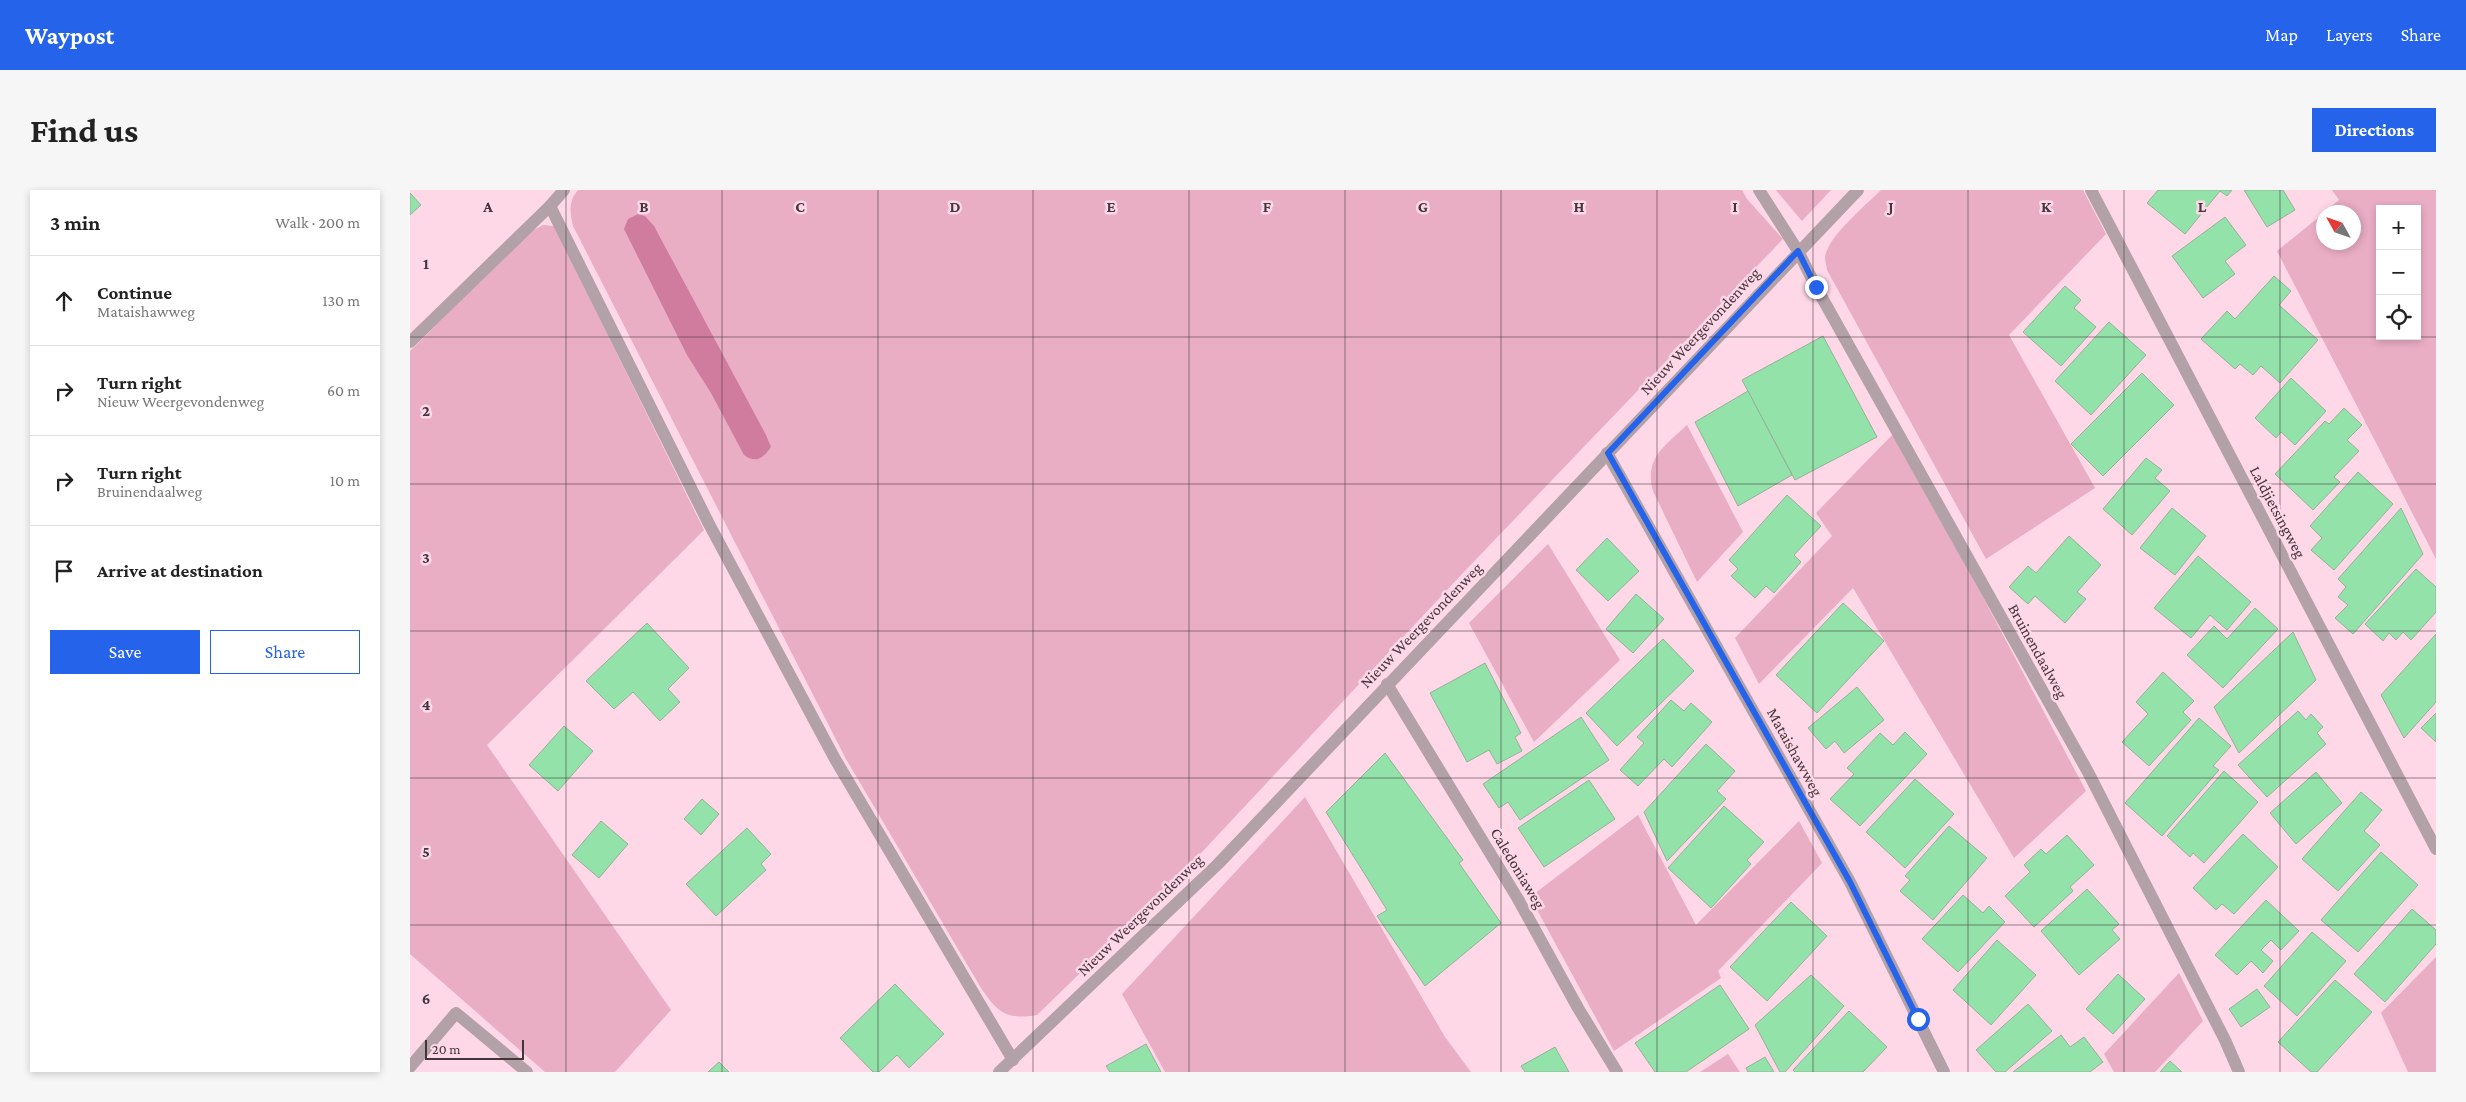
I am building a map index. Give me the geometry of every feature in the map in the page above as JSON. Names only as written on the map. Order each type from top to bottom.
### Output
[{"type":"street","points":[[410,342],[550,206],[564,190]]},
{"type":"street","name":"Bruinendaalweg","points":[[1759,190],[1798,251],[1816,287],[2088,772],[2225,1040],[2239,1072]]},
{"type":"street","name":"Nieuw Weergevondenweg","points":[[998,1072],[1013,1060],[1218,864],[1798,251],[1858,190]]},
{"type":"street","name":"Laldjietsingweg","points":[[2091,190],[2436,849]]},
{"type":"street","points":[[550,206],[710,524],[835,759],[1013,1060]]},
{"type":"street","name":"Mataishawweg","points":[[1608,453],[1850,882],[1944,1072]]},
{"type":"street","name":"Caledoniaweg","points":[[1387,684],[1518,899],[1578,1008],[1617,1072]]},
{"type":"street","points":[[410,1067],[456,1013],[527,1072]]},
{"type":"shaded area","points":[[578,190],[1742,190],[1747,199],[1783,239],[1461,575],[1174,882],[1037,1015],[1018,1016],[1004,1013],[998,1009],[981,988],[846,759],[573,226],[571,207]]},
{"type":"shaded area","points":[[1776,190],[1831,190],[1802,221]]},
{"type":"shaded area","points":[[1881,190],[2083,190],[2106,234],[2009,335],[2095,488],[1986,559],[1827,270],[1825,258],[1832,241],[1839,231]]},
{"type":"shaded area","points":[[2332,190],[2436,190],[2436,559],[2277,251],[2316,219],[2316,250],[2361,250],[2361,205],[2333,205],[2339,200]]},
{"type":"shaded area","points":[[638,214],[645,216],[654,226],[766,435],[771,447],[759,458],[752,459],[744,455],[711,393],[687,355],[624,229],[628,219]]},
{"type":"shaded area","points":[[543,225],[554,226],[704,530],[487,745],[671,1010],[615,1072],[545,1072],[410,954],[410,351],[530,232]]},
{"type":"shaded area","points":[[1687,425],[1743,532],[1697,582],[1653,491],[1651,480],[1651,470],[1658,454]]},
{"type":"shaded area","points":[[1895,432],[2086,791],[2014,858],[1853,588],[1759,684],[1735,638],[1832,536],[1816,513]]},
{"type":"shaded area","points":[[1548,544],[1620,660],[1534,742],[1469,623]]},
{"type":"shaded area","points":[[1305,797],[1445,1037],[1471,1072],[1165,1072],[1122,994]]},
{"type":"shaded area","points":[[1638,815],[1696,925],[1799,821],[1822,863],[1718,971],[1721,978],[1614,1051],[1530,897]]},
{"type":"shaded area","points":[[2436,957],[2436,1072],[2408,1072],[2381,1013]]},
{"type":"shaded area","points":[[2179,973],[2203,1021],[2155,1072],[2114,1072],[2104,1054]]},
{"type":"shaded area","points":[[1728,1054],[1740,1072],[1700,1072]]},
{"type":"building","points":[[2158,190],[2232,190],[2227,196],[2220,191],[2185,234],[2147,203]]},
{"type":"building","points":[[2244,190],[2283,190],[2295,210],[2267,227]]},
{"type":"building","points":[[410,193],[421,205],[410,215]]},
{"type":"building","points":[[2225,217],[2246,245],[2225,261],[2235,274],[2203,298],[2172,256]]},
{"type":"building","points":[[2274,276],[2291,291],[2279,305],[2318,340],[2280,383],[2261,366],[2253,375],[2240,364],[2235,369],[2201,339],[2227,311],[2235,319]]},
{"type":"building","points":[[2065,286],[2081,300],[2074,308],[2096,327],[2061,366],[2023,332]]},
{"type":"building","points":[[2109,322],[2146,355],[2091,415],[2055,381]]},
{"type":"building","points":[[1823,336],[1877,437],[1795,480],[1742,380]]},
{"type":"building","points":[[2142,373],[2174,405],[2103,476],[2071,444]]},
{"type":"building","points":[[2291,378],[2326,411],[2295,445],[2281,432],[2276,438],[2255,418]]},
{"type":"building","points":[[1748,391],[1792,475],[1738,506],[1695,422]]},
{"type":"building","points":[[2344,408],[2362,425],[2347,440],[2359,451],[2334,477],[2340,482],[2313,510],[2275,474],[2325,421],[2329,424]]},
{"type":"building","points":[[2146,458],[2162,470],[2155,478],[2170,491],[2132,535],[2103,509]]},
{"type":"building","points":[[2358,472],[2393,504],[2334,570],[2311,550],[2322,538],[2310,526]]},
{"type":"building","points":[[1787,495],[1821,526],[1794,555],[1801,562],[1774,593],[1766,586],[1755,598],[1731,576],[1738,569],[1729,560]]},
{"type":"building","points":[[2172,508],[2206,536],[2175,575],[2140,548]]},
{"type":"building","points":[[2401,508],[2423,554],[2353,634],[2335,618],[2348,605],[2338,597],[2346,587],[2338,579]]},
{"type":"building","points":[[2069,536],[2101,565],[2077,592],[2086,599],[2065,623],[2035,596],[2028,604],[2009,587],[2028,566],[2036,573]]},
{"type":"building","points":[[1607,538],[1639,571],[1608,601],[1576,570]]},
{"type":"building","points":[[2198,556],[2251,602],[2227,630],[2210,615],[2191,638],[2154,608]]},
{"type":"building","points":[[2416,569],[2436,587],[2436,612],[2411,640],[2403,632],[2396,640],[2389,633],[2383,641],[2365,624]]},
{"type":"building","points":[[1636,594],[1664,619],[1633,653],[1606,629]]},
{"type":"building","points":[[1843,603],[1884,641],[1817,713],[1776,675]]},
{"type":"building","points":[[2255,608],[2278,629],[2223,688],[2187,655],[2214,626],[2227,639]]},
{"type":"building","points":[[647,623],[689,668],[668,689],[680,702],[660,721],[633,692],[614,709],[586,681]]},
{"type":"building","points":[[2293,632],[2316,680],[2239,753],[2214,707]]},
{"type":"building","points":[[2436,634],[2436,702],[2404,738],[2381,695]]},
{"type":"building","points":[[1663,639],[1694,671],[1617,746],[1586,713]]},
{"type":"building","points":[[1485,663],[1521,733],[1515,737],[1522,751],[1497,764],[1489,750],[1467,762],[1430,693]]},
{"type":"building","points":[[2163,672],[2194,701],[2183,712],[2191,720],[2149,766],[2122,742],[2148,714],[2136,702]]},
{"type":"building","points":[[1857,687],[1884,720],[1844,753],[1835,741],[1826,749],[1808,728]]},
{"type":"building","points":[[1671,700],[1684,711],[1691,703],[1712,722],[1672,767],[1664,759],[1638,786],[1620,770],[1644,743],[1637,737]]},
{"type":"building","points":[[2298,711],[2306,720],[2311,714],[2323,727],[2317,733],[2326,744],[2267,797],[2238,765]]},
{"type":"building","points":[[2436,713],[2436,742],[2421,728]]},
{"type":"building","points":[[1581,717],[1609,760],[1520,820],[1508,802],[1499,808],[1483,784]]},
{"type":"building","points":[[2199,718],[2231,746],[2213,766],[2219,770],[2162,836],[2125,803]]},
{"type":"building","points":[[564,726],[593,751],[558,791],[529,765]]},
{"type":"building","points":[[1905,732],[1927,754],[1860,826],[1830,799],[1854,774],[1847,768],[1880,733],[1893,745]]},
{"type":"building","points":[[1706,744],[1735,771],[1717,791],[1726,799],[1667,861],[1644,812]]},
{"type":"building","points":[[1385,753],[1463,860],[1459,863],[1501,923],[1425,986],[1377,916],[1387,910],[1326,812]]},
{"type":"building","points":[[2224,771],[2258,802],[2204,863],[2193,853],[2190,857],[2167,836]]},
{"type":"building","points":[[2316,772],[2342,803],[2296,844],[2270,813]]},
{"type":"building","points":[[1915,779],[1954,814],[1905,868],[1866,832]]},
{"type":"building","points":[[1589,780],[1615,819],[1544,867],[1518,828]]},
{"type":"building","points":[[2361,792],[2382,810],[2364,831],[2380,845],[2338,891],[2302,859]]},
{"type":"building","points":[[702,799],[719,814],[701,835],[684,819]]},
{"type":"building","points":[[1724,806],[1764,842],[1747,860],[1751,864],[1711,908],[1668,868]]},
{"type":"building","points":[[601,821],[628,844],[599,878],[572,855]]},
{"type":"building","points":[[1949,826],[1987,858],[1933,920],[1900,891],[1910,880],[1905,876]]},
{"type":"building","points":[[747,828],[771,854],[761,864],[766,870],[716,916],[686,884]]},
{"type":"building","points":[[2243,834],[2278,867],[2234,914],[2222,904],[2216,910],[2193,888]]},
{"type":"building","points":[[2067,835],[2094,865],[2070,887],[2073,891],[2034,927],[2005,896],[2030,872],[2024,865],[2041,849],[2046,854]]},
{"type":"building","points":[[2381,852],[2418,885],[2358,952],[2321,920]]},
{"type":"building","points":[[2087,889],[2119,924],[2112,930],[2120,939],[2079,975],[2041,931]]},
{"type":"building","points":[[1963,895],[1983,913],[1989,906],[2005,922],[1958,972],[1922,939]]},
{"type":"building","points":[[2266,900],[2299,931],[2281,950],[2271,940],[2261,950],[2273,961],[2263,973],[2251,961],[2237,975],[2215,955]]},
{"type":"building","points":[[1791,902],[1827,936],[1767,1001],[1730,967]]},
{"type":"building","points":[[2412,909],[2436,930],[2436,944],[2385,1002],[2354,974]]},
{"type":"building","points":[[2312,932],[2346,961],[2297,1016],[2264,986]]},
{"type":"building","points":[[1997,940],[2036,975],[1991,1025],[1953,990]]},
{"type":"building","points":[[2118,974],[2145,999],[2113,1034],[2086,1009]]},
{"type":"building","points":[[1811,975],[1844,1006],[1785,1072],[1780,1072],[1755,1025]]},
{"type":"building","points":[[2335,980],[2372,1012],[2317,1072],[2311,1072],[2278,1042]]},
{"type":"building","points":[[895,984],[944,1034],[909,1068],[897,1055],[879,1072],[873,1072],[840,1038]]},
{"type":"building","points":[[1720,985],[1749,1029],[1686,1072],[1655,1072],[1635,1043]]},
{"type":"building","points":[[2257,989],[2270,1007],[2241,1027],[2229,1009]]},
{"type":"building","points":[[2028,1004],[2052,1031],[2005,1072],[1996,1072],[1976,1050]]},
{"type":"building","points":[[1849,1011],[1887,1047],[1863,1072],[1795,1072],[1793,1070]]},
{"type":"building","points":[[2061,1035],[2070,1047],[2084,1037],[2103,1062],[2090,1072],[2013,1072]]},
{"type":"building","points":[[1146,1044],[1161,1072],[1110,1072],[1106,1066]]},
{"type":"building","points":[[1555,1047],[1569,1072],[1525,1072],[1521,1066]]},
{"type":"building","points":[[1765,1057],[1774,1072],[1748,1072],[1746,1068]]},
{"type":"building","points":[[2170,1061],[2182,1072],[2160,1072]]},
{"type":"building","points":[[719,1062],[729,1072],[708,1072]]},
{"type":"route","points":[[1816,287],[1798,251],[1608,453],[1850,882],[1918,1019]]}]
